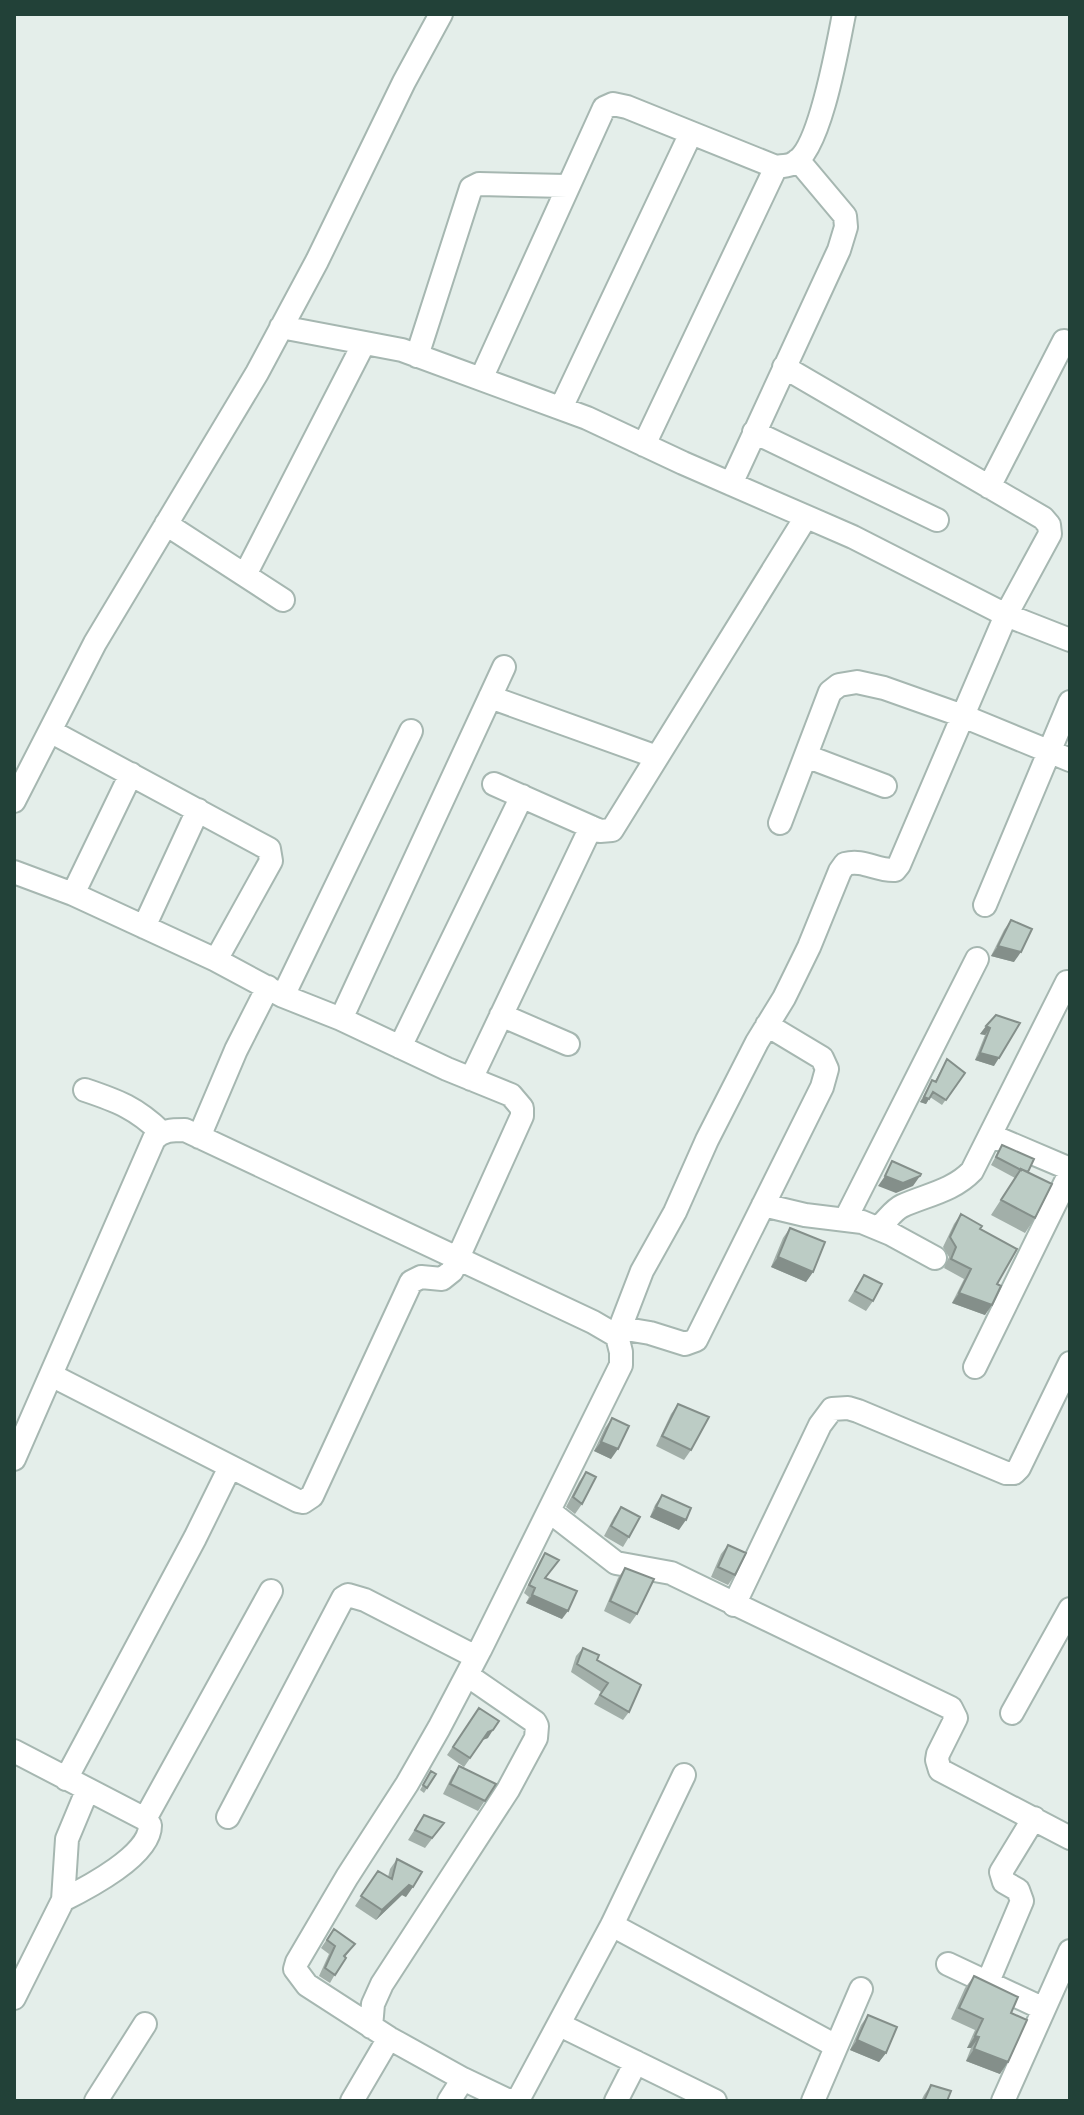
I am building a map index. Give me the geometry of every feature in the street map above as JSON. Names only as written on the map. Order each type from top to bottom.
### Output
[{"type":"street","points":[[14,801],[95,643],[257,373],[441,14]]},
{"type":"street","points":[[481,379],[604,108],[613,104],[776,167],[794,164],[806,152],[822,112],[844,14]]},
{"type":"street","points":[[561,408],[691,133]]},
{"type":"street","points":[[731,484],[839,250],[846,227],[845,216],[798,160]]},
{"type":"street","points":[[644,445],[776,167]]},
{"type":"street","points":[[417,356],[471,188],[479,184],[567,186]]},
{"type":"street","points":[[281,327],[402,350],[561,408],[853,537],[1006,615],[1070,640]]},
{"type":"street","points":[[989,487],[1064,341]]},
{"type":"street","points":[[245,575],[364,343]]},
{"type":"street","points":[[684,1775],[612,1925],[518,2100],[507,2100],[463,2079],[380,2033],[307,1985],[295,1969],[347,1877],[407,1784],[472,1666],[621,1365],[618,1332],[642,1271],[675,1212],[707,1140],[803,960],[845,864],[864,862],[889,870],[895,870],[899,865],[1006,615],[1050,534],[1049,525],[1043,518],[784,367]]},
{"type":"street","points":[[754,432],[937,520]]},
{"type":"street","points":[[494,784],[600,831],[612,830],[806,517]]},
{"type":"street","points":[[166,524],[283,600]]},
{"type":"street","points":[[341,1019],[504,667]]},
{"type":"street","points":[[780,823],[830,692],[839,685],[857,682],[871,685],[963,716],[1060,756]]},
{"type":"street","points":[[490,697],[657,757]]},
{"type":"street","points":[[985,905],[1060,756],[1070,702]]},
{"type":"street","points":[[50,731],[263,845],[271,854],[271,861],[216,960]]},
{"type":"street","points":[[199,1137],[236,1050],[275,992],[411,731]]},
{"type":"street","points":[[806,756],[885,786]]},
{"type":"street","points":[[73,894],[131,774]]},
{"type":"street","points":[[400,1047],[522,796]]},
{"type":"street","points":[[144,927],[198,810]]},
{"type":"street","points":[[471,1079],[591,827]]},
{"type":"street","points":[[14,872],[73,894],[216,960],[275,992],[518,1100],[522,1108],[522,1116],[452,1271],[442,1279],[421,1277],[411,1282],[312,1496],[303,1502],[51,1375]]},
{"type":"street","points":[[846,1218],[977,959]]},
{"type":"street","points":[[878,1228],[902,1206],[922,1200],[972,1171],[1067,982]]},
{"type":"street","points":[[501,1015],[568,1044]]},
{"type":"street","points":[[14,1459],[131,1188],[154,1139],[161,1132],[185,1130],[618,1332],[650,1333],[685,1344],[694,1343],[822,1087],[827,1069],[822,1058],[767,1025]]},
{"type":"street","points":[[85,1090],[128,1105],[161,1132]]},
{"type":"street","points":[[975,1367],[1068,1183],[990,1135]]},
{"type":"street","points":[[763,1205],[805,1215],[846,1218],[878,1228],[935,1258]]},
{"type":"street","points":[[734,1605],[820,1425],[832,1409],[858,1411],[1006,1473],[1014,1473],[1070,1363]]},
{"type":"street","points":[[66,1779],[230,1467]]},
{"type":"street","points":[[549,1511],[616,1563],[671,1573],[951,1708],[956,1718],[938,1754],[940,1770],[1070,1838]]},
{"type":"street","points":[[145,1819],[271,1591]]},
{"type":"street","points":[[228,1817],[343,1598],[348,1595],[365,1600],[472,1666],[535,1722],[536,1738],[508,1790],[375,1996],[380,2033],[352,2101]]},
{"type":"street","points":[[1012,1713],[1064,1632],[1070,1609]]},
{"type":"street","points":[[14,1751],[145,1819],[150,1825],[149,1833],[123,1864],[63,1900]]},
{"type":"street","points":[[14,1998],[63,1900],[67,1839],[87,1791]]},
{"type":"street","points":[[987,1984],[1022,1901],[1018,1890],[1004,1882],[1001,1872],[1034,1818]]},
{"type":"street","points":[[612,1925],[836,2046]]},
{"type":"street","points":[[1003,2101],[1070,1951]]},
{"type":"street","points":[[948,1964],[1044,2009]]},
{"type":"street","points":[[813,2101],[861,1989]]},
{"type":"street","points":[[96,2101],[145,2024]]},
{"type":"street","points":[[560,2025],[715,2101]]},
{"type":"street","points":[[616,2101],[636,2062]]},
{"type":"street","points":[[449,2101],[463,2079]]},
{"type":"building","points":[[1011,920],[1032,929],[1021,952],[998,946]]},
{"type":"building","points":[[996,1015],[1020,1023],[999,1058],[980,1053],[990,1028],[986,1026]]},
{"type":"building","points":[[947,1059],[965,1073],[946,1100],[933,1092],[929,1099],[924,1097],[932,1080],[936,1082]]},
{"type":"building","points":[[1002,1145],[1034,1159],[1028,1172],[996,1157]]},
{"type":"building","points":[[892,1161],[921,1174],[903,1183],[885,1176]]},
{"type":"building","points":[[1021,1169],[1052,1184],[1035,1218],[1001,1200]]},
{"type":"building","points":[[961,1214],[982,1226],[980,1229],[1017,1249],[997,1284],[1001,1286],[992,1305],[959,1293],[971,1269],[951,1259],[956,1247],[950,1237]]},
{"type":"building","points":[[790,1228],[825,1242],[813,1272],[778,1257]]},
{"type":"building","points":[[864,1275],[882,1284],[873,1301],[855,1291]]},
{"type":"building","points":[[678,1404],[709,1417],[691,1450],[662,1436]]},
{"type":"building","points":[[612,1418],[629,1426],[618,1449],[601,1442]]},
{"type":"building","points":[[586,1472],[596,1477],[582,1504],[573,1497]]},
{"type":"building","points":[[662,1495],[691,1508],[686,1520],[656,1507]]},
{"type":"building","points":[[621,1507],[640,1517],[629,1537],[611,1526]]},
{"type":"building","points":[[728,1545],[746,1553],[735,1575],[718,1567]]},
{"type":"building","points":[[545,1553],[559,1560],[545,1578],[577,1591],[568,1611],[532,1595],[535,1588],[529,1585]]},
{"type":"building","points":[[625,1568],[654,1579],[637,1614],[610,1601]]},
{"type":"building","points":[[583,1648],[599,1655],[597,1660],[641,1685],[629,1712],[600,1695],[608,1683],[577,1664]]},
{"type":"building","points":[[479,1708],[499,1721],[470,1758],[453,1747]]},
{"type":"building","points":[[459,1766],[496,1784],[485,1801],[450,1784]]},
{"type":"building","points":[[431,1771],[436,1774],[427,1788],[423,1785]]},
{"type":"building","points":[[424,1815],[444,1823],[432,1838],[415,1830]]},
{"type":"building","points":[[397,1859],[422,1872],[413,1887],[409,1885],[382,1910],[361,1896],[378,1871],[392,1879]]},
{"type":"building","points":[[334,1929],[355,1944],[344,1956],[346,1958],[335,1975],[325,1968],[335,1946],[327,1940]]},
{"type":"building","points":[[974,1976],[1018,1997],[1011,2013],[1027,2020],[1008,2062],[974,2049],[979,2037],[975,2036],[983,2019],[959,2008]]},
{"type":"building","points":[[868,2015],[897,2027],[886,2053],[857,2040]]},
{"type":"building","points":[[931,2085],[951,2091],[947,2101],[924,2101]]}]
